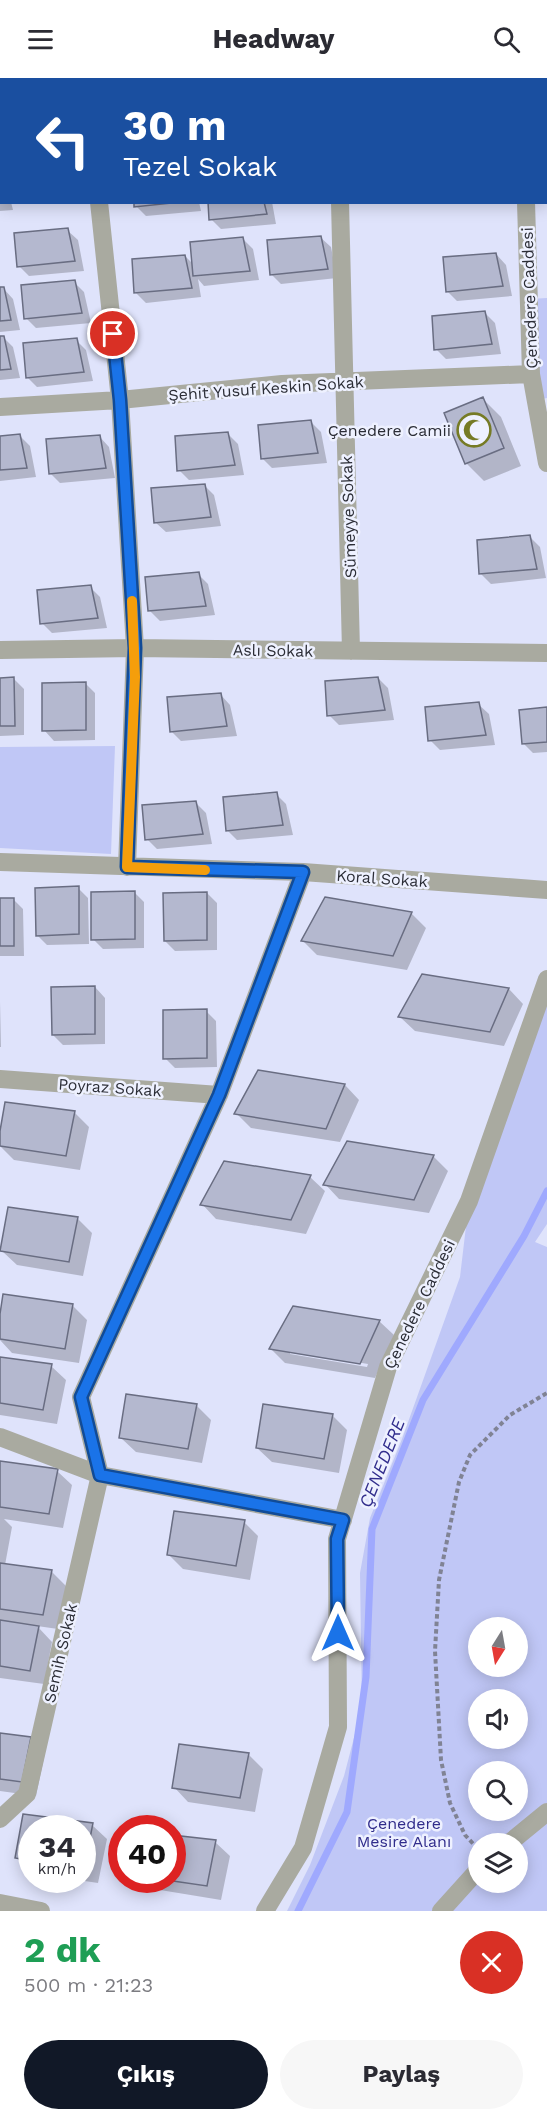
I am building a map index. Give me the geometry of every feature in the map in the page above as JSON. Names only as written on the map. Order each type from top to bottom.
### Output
[{"type":"street","points":[[99,204],[120,400],[135,648],[127,867]]},
{"type":"street","name":"Sümeyye Sokak","points":[[340,204],[351,651]]},
{"type":"street","name":"Çenedere Caddesi","points":[[526,204],[531,374],[547,464]]},
{"type":"street","name":"Şehit Yusuf Keskin Sokak","points":[[0,407],[120,400],[282,384],[531,374]]},
{"type":"street","name":"Aslı Sokak","points":[[0,650],[135,648],[547,653]]},
{"type":"street","name":"Koral Sokak","points":[[0,862],[303,872],[547,890]]},
{"type":"street","points":[[100,1475],[81,1397],[219,1095],[303,872]]},
{"type":"street","name":"Çenedere Caddesi","points":[[265,1911],[303,1848],[338,1727],[337,1539],[388,1367],[469,1201],[547,979]]},
{"type":"street","name":"Poyraz Sokak","points":[[0,1079],[219,1095]]},
{"type":"street","points":[[0,1437],[100,1475],[343,1520]]},
{"type":"street","name":"Semih Sokak","points":[[0,1819],[27,1794],[100,1475]]},
{"type":"street","points":[[521,1833],[547,1812]]},
{"type":"street","points":[[441,1911],[468,1881]]},
{"type":"street","points":[[0,1903],[41,1911]]},
{"type":"path","points":[[468,1838],[450,1803],[441,1760],[435,1651],[439,1580],[459,1482],[470,1455],[510,1415],[547,1393]]},
{"type":"green space","points":[[547,298],[547,398],[536,400],[529,299]]},
{"type":"green space","points":[[115,746],[111,854],[0,848],[0,747]]},
{"type":"green space","name":"Çenedere Mesire Alanı","points":[[547,979],[547,1224],[535,1242],[547,1247],[547,1911],[287,1911],[310,1865],[344,1776],[362,1707],[360,1573],[370,1518],[402,1439],[460,1277],[469,1201]]},
{"type":"building","points":[[134,204],[162,204],[134,207]]},
{"type":"building","points":[[208,204],[264,204],[267,214],[209,220]]},
{"type":"building","points":[[68,228],[75,261],[17,267],[14,233]]},
{"type":"building","points":[[321,236],[328,269],[270,275],[267,240]]},
{"type":"building","points":[[243,237],[250,271],[193,276],[190,242]]},
{"type":"building","points":[[496,253],[503,286],[446,292],[443,257]]},
{"type":"building","points":[[185,255],[192,288],[134,293],[132,259]]},
{"type":"building","points":[[75,280],[82,313],[24,319],[21,285]]},
{"type":"building","points":[[0,287],[4,287],[11,320],[0,321]]},
{"type":"building","points":[[485,311],[492,344],[434,350],[432,316]]},
{"type":"building","points":[[0,336],[4,336],[11,369],[0,370]]},
{"type":"building","points":[[77,338],[84,372],[26,378],[23,343]]},
{"type":"building","name":"Çenedere Camii","points":[[483,397],[504,448],[465,464],[444,413]]},
{"type":"building","points":[[311,420],[318,453],[261,459],[258,425]]},
{"type":"building","points":[[228,432],[235,465],[177,471],[175,436]]},
{"type":"building","points":[[20,434],[27,468],[0,470],[0,436]]},
{"type":"building","points":[[100,435],[106,468],[49,474],[46,439]]},
{"type":"building","points":[[205,484],[211,517],[154,523],[151,488]]},
{"type":"building","points":[[530,535],[537,569],[479,574],[477,540]]},
{"type":"building","points":[[199,572],[206,606],[148,611],[145,577]]},
{"type":"building","points":[[91,585],[98,618],[40,624],[37,590]]},
{"type":"building","points":[[14,677],[15,726],[0,726],[0,678]]},
{"type":"building","points":[[378,677],[385,710],[327,716],[325,681]]},
{"type":"building","points":[[86,682],[86,730],[42,731],[42,683]]},
{"type":"building","points":[[221,693],[227,726],[170,732],[167,697]]},
{"type":"building","points":[[479,702],[486,735],[428,741],[425,707]]},
{"type":"building","points":[[547,707],[547,742],[522,744],[519,710]]},
{"type":"building","points":[[277,792],[283,825],[226,831],[223,797]]},
{"type":"building","points":[[196,801],[203,834],[145,840],[142,805]]},
{"type":"building","points":[[79,886],[79,934],[36,936],[35,888]]},
{"type":"building","points":[[135,891],[135,939],[91,940],[91,892]]},
{"type":"building","points":[[207,892],[207,940],[164,941],[163,893]]},
{"type":"building","points":[[325,897],[412,912],[393,956],[301,941]]},
{"type":"building","points":[[0,898],[14,898],[14,946],[0,946]]},
{"type":"building","points":[[422,974],[509,988],[490,1032],[398,1017]]},
{"type":"building","points":[[95,986],[95,1034],[52,1035],[51,987]]},
{"type":"building","points":[[207,1009],[207,1058],[163,1059],[163,1010]]},
{"type":"building","points":[[258,1070],[345,1084],[326,1129],[234,1114]]},
{"type":"building","points":[[5,1102],[75,1111],[66,1156],[0,1146]]},
{"type":"building","points":[[347,1141],[434,1155],[414,1200],[323,1185]]},
{"type":"building","points":[[224,1161],[311,1175],[291,1220],[200,1205]]},
{"type":"building","points":[[8,1207],[78,1217],[69,1262],[0,1251]]},
{"type":"building","points":[[3,1294],[73,1304],[65,1349],[0,1339]]},
{"type":"building","points":[[293,1306],[380,1320],[360,1364],[269,1349]]},
{"type":"building","points":[[0,1357],[52,1364],[43,1410],[0,1403]]},
{"type":"building","points":[[126,1394],[197,1404],[188,1449],[119,1438]]},
{"type":"building","points":[[263,1404],[333,1414],[324,1459],[256,1448]]},
{"type":"building","points":[[0,1461],[58,1469],[49,1514],[0,1507]]},
{"type":"building","points":[[174,1511],[245,1520],[236,1566],[167,1555]]},
{"type":"building","points":[[0,1563],[52,1570],[43,1615],[0,1609]]},
{"type":"building","points":[[0,1620],[39,1626],[30,1671],[0,1666]]},
{"type":"building","points":[[0,1733],[31,1737],[22,1782],[0,1779]]},
{"type":"building","points":[[179,1744],[249,1753],[240,1798],[172,1788]]},
{"type":"building","points":[[186,1837],[216,1840],[207,1886],[186,1883]]},
{"type":"building","points":[[18,1842],[18,1859],[15,1858]]},
{"type":"waterway","name":"ÇENEDERE","points":[[298,1911],[347,1812],[366,1677],[372,1529],[423,1400],[524,1236],[547,1191]]},
{"type":"slow traffic","points":[[132,601],[135,677],[127,867],[205,870]]},
{"type":"place","name":"Çenedere Camii","points":[[474,430]]},
{"type":"route","points":[[113,334],[120,400],[135,648],[127,867],[303,872],[219,1095],[81,1397],[100,1475],[343,1520],[337,1539],[338,1633]]}]
